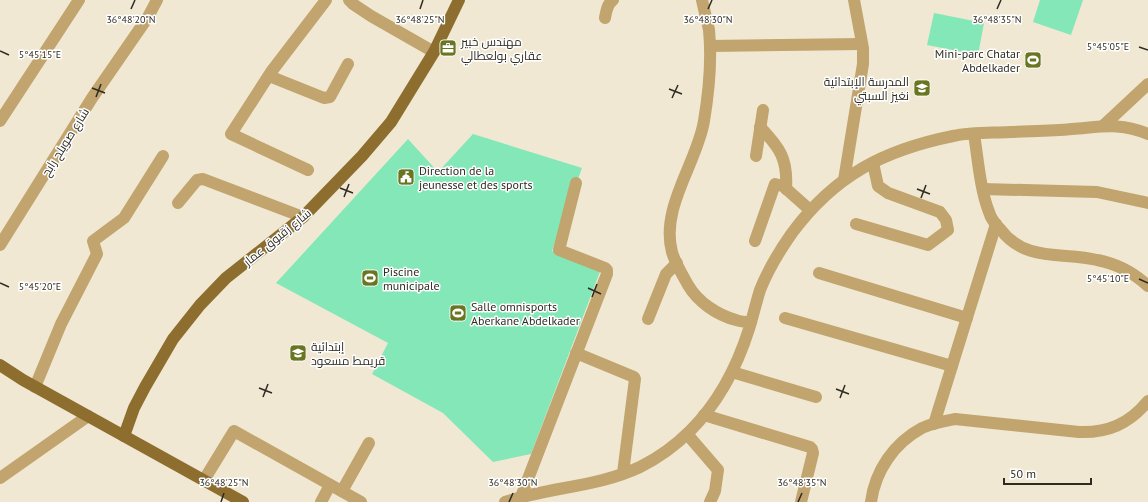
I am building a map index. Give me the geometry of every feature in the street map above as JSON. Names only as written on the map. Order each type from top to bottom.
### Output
[{"type":"main road","name":"شارع زقيوق عمار","points":[[124,436],[141,394],[173,339],[200,305],[226,278],[303,217],[362,156],[391,122],[434,52],[459,0]]},
{"type":"main road","points":[[0,365],[88,416],[204,480],[230,499],[243,502]]},
{"type":"street","points":[[0,121],[79,0]]},
{"type":"street","name":"شارع صويلح رابح","points":[[0,245],[92,98],[148,17],[157,0]]},
{"type":"street","points":[[308,170],[231,134],[269,76],[326,0]]},
{"type":"street","points":[[349,0],[352,4],[371,16],[434,52]]},
{"type":"street","points":[[604,18],[608,7],[613,0]]},
{"type":"street","points":[[844,180],[864,54],[854,0]]},
{"type":"street","points":[[701,1],[709,29],[710,62],[708,92],[702,131],[695,153],[676,197],[672,214],[670,227],[672,252],[690,288],[704,303],[716,312],[736,321],[751,322]]},
{"type":"street","points":[[710,46],[862,44]]},
{"type":"street","points":[[269,76],[327,98],[330,97],[348,64]]},
{"type":"street","points":[[1103,126],[1148,84]]},
{"type":"street","points":[[756,156],[763,110]]},
{"type":"street","points":[[505,502],[521,497],[548,496],[623,473],[649,462],[687,434],[704,415],[722,390],[732,372],[744,343],[760,290],[776,258],[810,210],[830,191],[855,172],[892,153],[955,136],[1103,126],[1121,126],[1148,134]]},
{"type":"street","points":[[760,127],[774,141],[783,158],[786,173],[786,189]]},
{"type":"street","points":[[974,134],[983,189],[989,213],[1004,234],[1022,248],[1042,254],[1086,258],[1106,262],[1133,273],[1148,286]]},
{"type":"street","points":[[35,386],[61,324],[97,254],[93,241],[124,218],[163,156]]},
{"type":"street","points":[[856,224],[928,245],[948,230],[946,220],[940,212],[888,194],[878,186],[873,163]]},
{"type":"street","points":[[178,203],[197,180],[203,179],[303,217]]},
{"type":"street","points":[[521,497],[607,274],[607,270],[605,268],[559,250],[576,183]]},
{"type":"street","points":[[755,241],[776,184],[783,186],[810,210]]},
{"type":"street","points":[[983,189],[1097,192],[1148,203]]},
{"type":"street","points":[[934,424],[996,224]]},
{"type":"street","points":[[648,319],[666,274],[677,263]]},
{"type":"street","points":[[819,273],[967,318]]},
{"type":"street","points":[[786,318],[952,366]]},
{"type":"street","points":[[576,353],[634,377],[635,379],[623,473]]},
{"type":"street","points":[[732,372],[816,397]]},
{"type":"street","points":[[871,502],[876,480],[890,454],[910,436],[922,428],[955,419],[1094,433],[1107,430],[1121,424],[1132,417],[1148,401]]},
{"type":"street","points":[[704,415],[812,449],[813,453],[801,502]]},
{"type":"street","points":[[0,478],[88,416]]},
{"type":"street","points":[[204,480],[234,431],[361,502]]},
{"type":"street","points":[[687,434],[718,470],[715,491],[710,502]]},
{"type":"street","points":[[342,491],[369,443]]},
{"type":"street","points":[[321,502],[330,485]]},
{"type":"green space","points":[[1040,0],[1083,0],[1071,35],[1033,22]]},
{"type":"green space","points":[[934,13],[984,23],[978,55],[927,45]]},
{"type":"green space","name":"Salle omnisports Aberkane Abdelkader","points":[[473,134],[582,168],[552,251],[601,269],[531,454],[493,462],[443,413],[372,374],[388,343],[276,283],[408,139],[438,172]]},
{"type":"place","name":"مهندس خبير عقاري بولعطالي","points":[[448,48]]},
{"type":"place","name":"Mini-parc Chatar Abdelkader","points":[[1033,60]]},
{"type":"place","name":"المدرسة الإبتدائية نغيز السبتي","points":[[922,88]]},
{"type":"place","name":"Direction de la jeunesse et des sports","points":[[406,177]]},
{"type":"place","name":"Piscine municipale","points":[[370,278]]},
{"type":"place","name":"Salle omnisports Aberkane Abdelkader","points":[[458,313]]},
{"type":"place","name":"إبتدائية قريمط مسعود","points":[[298,353]]}]
